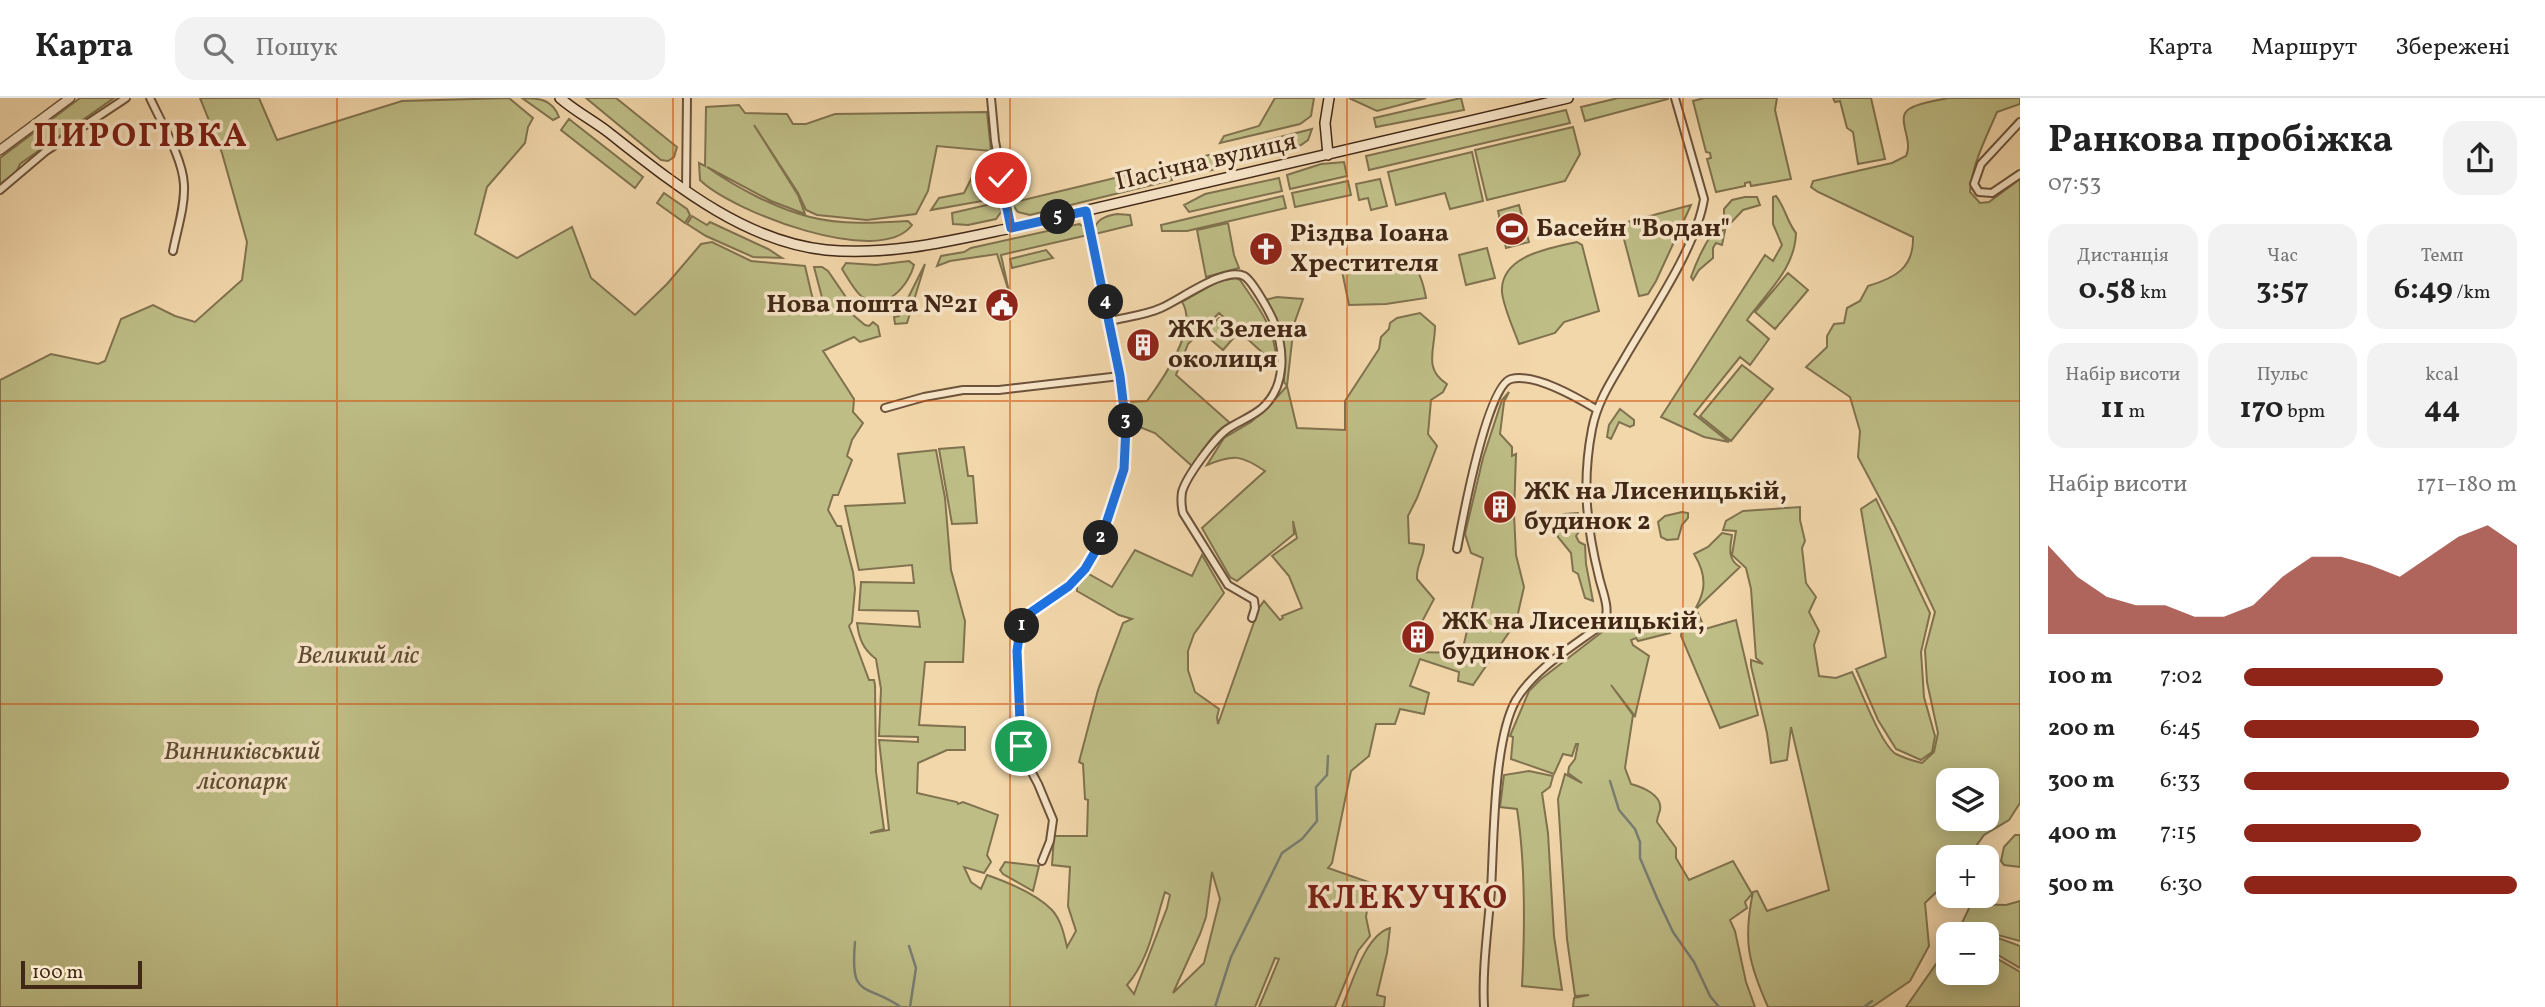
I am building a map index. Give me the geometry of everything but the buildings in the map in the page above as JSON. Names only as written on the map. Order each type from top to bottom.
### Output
[{"type":"main road","name":"Пасічна вулиця","points":[[560,98],[725,216],[788,242],[824,250],[896,250],[1011,228],[1568,98]]},
{"type":"main road","points":[[1328,155],[1325,123],[1329,98]]},
{"type":"street","points":[[0,150],[70,98]]},
{"type":"street","points":[[0,190],[40,156],[127,98]]},
{"type":"street","points":[[150,98],[184,181],[173,251]]},
{"type":"street","points":[[687,98],[687,190]]},
{"type":"street","points":[[991,98],[995,141],[1011,228]]},
{"type":"street","points":[[1483,1007],[1496,808],[1502,751],[1509,720],[1516,701],[1527,686],[1606,619],[1585,499],[1587,455],[1596,409],[1666,288],[1701,214],[1704,199],[1675,98]]},
{"type":"street","points":[[2020,122],[1981,164],[1974,184],[1979,192],[1992,193],[2020,174]]},
{"type":"street","points":[[1042,861],[1050,841],[1053,820],[1022,754],[1017,640],[1024,620],[1030,613],[1069,586],[1085,569],[1099,545],[1124,469],[1126,426],[1120,376],[1086,211]]},
{"type":"street","points":[[1110,321],[1160,309],[1217,278],[1238,274],[1248,279],[1271,317],[1281,342],[1282,357],[1281,373],[1275,391],[1261,410],[1220,435],[1187,480],[1181,502],[1182,513],[1221,576],[1231,587],[1254,600],[1252,618]]},
{"type":"street","points":[[885,408],[963,390],[999,390],[1120,376]]},
{"type":"street","points":[[1457,549],[1482,436],[1497,393],[1504,382],[1519,378],[1548,384],[1596,409]]},
{"type":"green space","points":[[80,98],[114,98],[20,164],[16,173],[0,184],[0,158]]},
{"type":"green space","name":"Великий ліс","points":[[200,98],[259,98],[277,140],[402,101],[509,98],[533,118],[525,143],[487,187],[475,234],[517,258],[572,227],[591,278],[635,315],[667,284],[701,244],[712,242],[751,261],[805,266],[816,313],[825,309],[814,267],[822,267],[828,271],[856,312],[853,315],[865,325],[869,326],[873,322],[878,326],[880,336],[860,342],[854,337],[823,351],[854,399],[853,412],[863,423],[852,440],[847,456],[852,460],[838,495],[833,495],[828,510],[837,526],[841,526],[853,572],[855,589],[852,622],[849,626],[869,680],[874,680],[875,685],[876,772],[884,829],[870,833],[889,830],[879,740],[918,742],[918,737],[879,736],[881,689],[876,659],[862,643],[857,623],[920,627],[918,611],[859,610],[861,582],[914,583],[912,565],[859,570],[845,506],[905,503],[898,454],[936,450],[945,498],[951,570],[965,621],[963,662],[925,662],[919,725],[965,727],[965,750],[947,750],[918,763],[917,793],[958,804],[963,802],[998,815],[987,855],[991,862],[984,873],[964,867],[971,882],[981,889],[987,875],[1038,899],[1058,918],[1067,947],[1076,931],[1068,906],[1070,867],[1052,865],[1054,836],[1087,836],[1088,800],[1085,799],[1083,764],[1079,762],[1098,690],[1123,623],[1132,619],[1119,615],[1077,591],[1077,585],[1087,573],[1112,587],[1135,550],[1192,576],[1202,555],[1224,593],[1194,634],[1188,651],[1188,670],[1195,692],[1219,709],[1218,724],[1259,608],[1264,601],[1280,620],[1282,616],[1302,608],[1289,576],[1272,556],[1297,538],[1293,521],[1294,534],[1237,581],[1230,577],[1202,528],[1265,471],[1237,458],[1207,465],[1224,438],[1251,422],[1287,386],[1297,428],[1345,430],[1345,401],[1379,349],[1381,337],[1389,329],[1390,323],[1397,318],[1420,313],[1435,326],[1433,365],[1435,372],[1447,384],[1443,392],[1431,400],[1428,434],[1437,446],[1408,516],[1409,543],[1424,545],[1417,579],[1434,599],[1416,633],[1406,639],[1416,640],[1414,652],[1462,653],[1483,558],[1471,553],[1465,534],[1483,458],[1502,400],[1509,392],[1504,402],[1500,434],[1512,447],[1512,456],[1516,454],[1516,555],[1524,587],[1516,622],[1473,685],[1458,681],[1459,672],[1420,659],[1410,686],[1429,693],[1424,714],[1400,709],[1395,724],[1376,724],[1369,756],[1351,771],[1332,863],[1328,868],[1371,883],[1366,917],[1370,936],[1358,951],[1335,1007],[1259,1007],[1279,959],[1275,958],[1255,1007],[0,1007],[0,380],[51,354],[98,364],[105,361],[121,319],[153,305],[195,322],[242,280],[247,242],[222,153]],"holes":[[[1212,872],[1220,899],[1204,963],[1173,993],[1206,917]],[[1165,892],[1170,895],[1167,908],[1134,994],[1127,985],[1146,953]]]},
{"type":"green space","points":[[522,98],[534,98],[549,103],[559,117],[553,120]]},
{"type":"green space","points":[[586,98],[616,98],[677,147],[674,157],[668,161],[661,160]]},
{"type":"green space","points":[[1275,98],[1314,98],[1311,116],[1300,124],[1220,143],[1224,136],[1259,126]]},
{"type":"green space","points":[[1349,98],[1426,98],[1377,111]]},
{"type":"green space","points":[[1461,98],[1464,110],[1376,127],[1374,118]]},
{"type":"green space","points":[[1618,98],[1668,99],[1585,121],[1581,107]]},
{"type":"green space","points":[[1704,98],[1777,98],[1775,110],[1791,179],[1751,186],[1750,182],[1745,183],[1745,186],[1716,192],[1707,159],[1711,158],[1710,153],[1706,152],[1693,101]]},
{"type":"green space","points":[[1833,98],[1871,98],[1885,159],[1858,164],[1853,132],[1847,128],[1840,101],[1835,102]]},
{"type":"green space","points":[[1948,98],[2020,98],[2020,104],[1997,112],[1977,161],[1970,192],[1980,203],[1989,202],[2020,179],[2020,803],[2009,820],[1999,826],[1999,768],[1936,768],[1936,831],[1991,831],[1977,845],[1936,845],[1936,892],[1925,903],[1929,946],[1910,981],[1872,1007],[1768,1007],[1749,951],[1748,924],[1753,892],[1757,891],[1767,911],[1829,890],[1791,727],[1787,760],[1771,763],[1767,733],[1751,666],[1751,660],[1763,664],[1756,658],[1751,589],[1746,568],[1732,555],[1736,531],[1723,530],[1726,521],[1743,511],[1800,507],[1805,541],[1802,548],[1806,583],[1816,597],[1809,612],[1819,631],[1814,645],[1819,676],[1836,678],[1852,672],[1878,729],[1896,754],[1922,763],[1934,752],[1938,733],[1927,682],[1925,650],[1935,612],[1858,457],[1860,431],[1850,397],[1806,367],[1827,347],[1827,336],[1834,324],[1844,323],[1847,308],[1860,301],[1868,286],[1894,275],[1906,264],[1910,257],[1913,237],[1818,192],[1811,187],[1813,181],[1892,163],[1906,156],[1908,143],[1905,113],[1918,105]]},
{"type":"green space","points":[[739,105],[745,113],[787,114],[793,124],[806,124],[835,114],[987,112],[991,151],[937,146],[928,191],[916,214],[867,220],[817,215],[806,210],[798,193],[754,125],[798,195],[805,214],[771,201],[707,167],[757,196],[810,217],[846,222],[908,221],[912,225],[895,237],[870,241],[839,238],[806,231],[772,219],[717,193],[700,180],[699,163],[705,166],[706,107]]},
{"type":"green space","points":[[1566,110],[1570,123],[1369,170],[1366,156]]},
{"type":"green space","points":[[569,119],[643,177],[635,188],[561,130]]},
{"type":"green space","points":[[1573,127],[1580,154],[1565,181],[1487,200],[1475,150]]},
{"type":"green space","points":[[1312,129],[1308,140],[1301,145],[1234,160],[1221,152]]},
{"type":"green space","points":[[1472,152],[1483,201],[1450,209],[1445,193],[1396,205],[1388,172]]},
{"type":"green space","points":[[1213,154],[1216,169],[1179,178],[1176,163]]},
{"type":"green space","points":[[1344,162],[1347,176],[1290,189],[1287,175],[1321,164]]},
{"type":"green space","points":[[1169,165],[1172,180],[1030,215],[1018,212],[1011,203]]},
{"type":"green space","points":[[981,175],[995,182],[999,198],[931,210],[939,198],[964,193],[972,177]]},
{"type":"green space","points":[[1279,178],[1282,191],[1189,212],[1184,205],[1205,194]]},
{"type":"green space","points":[[1380,179],[1387,206],[1371,210],[1368,198],[1359,200],[1356,184]]},
{"type":"green space","points":[[1348,181],[1351,195],[1295,207],[1292,193]]},
{"type":"green space","points":[[664,193],[687,209],[690,215],[685,223],[657,203]]},
{"type":"green space","points":[[1283,196],[1286,208],[1187,231],[1162,231],[1161,225]]},
{"type":"green space","points":[[1776,196],[1796,233],[1794,246],[1779,280],[1747,320],[1769,339],[1750,365],[1740,357],[1694,414],[1729,442],[1704,437],[1661,417],[1765,255],[1773,261],[1782,245],[1773,224],[1773,197]]},
{"type":"green space","points":[[1757,197],[1760,205],[1743,210],[1728,226],[1724,223],[1724,209],[1732,200]]},
{"type":"green space","points":[[1000,202],[1001,212],[996,219],[968,225],[953,224],[952,213]]},
{"type":"green space","points":[[1519,205],[1529,242],[1506,248],[1498,211]]},
{"type":"green space","points":[[1691,205],[1656,281],[1648,294],[1639,296],[1620,224]]},
{"type":"green space","points":[[1117,214],[1130,215],[1132,225],[1095,234],[1098,222]]},
{"type":"green space","points":[[692,216],[707,225],[710,222],[768,249],[782,258],[753,257],[706,236],[687,224]]},
{"type":"green space","points":[[1228,223],[1239,268],[1206,277],[1197,230]]},
{"type":"green space","points":[[1079,224],[1087,228],[1088,235],[1001,255],[1009,292],[997,254],[950,261],[937,266],[941,256]]},
{"type":"green space","points":[[1725,230],[1722,245],[1716,243],[1713,258],[1699,270],[1693,280],[1691,277],[1710,236],[1714,231]]},
{"type":"green space","points":[[1577,242],[1582,245],[1599,311],[1564,322],[1555,333],[1519,344],[1506,311],[1502,292],[1509,269],[1529,255]]},
{"type":"green space","points":[[1487,248],[1495,278],[1466,285],[1459,255]]},
{"type":"green space","points":[[1046,250],[1053,258],[1012,268],[1010,259]]},
{"type":"green space","points":[[909,261],[914,265],[907,281],[895,295],[879,302],[861,296],[842,269],[846,263],[876,265]]},
{"type":"green space","points":[[1366,261],[1412,265],[1422,281],[1426,298],[1386,304],[1349,305],[1342,271]]},
{"type":"green space","points":[[925,264],[907,323],[895,324],[894,317],[899,316]]},
{"type":"green space","points":[[1788,273],[1808,290],[1775,329],[1755,312]]},
{"type":"green space","points":[[1236,278],[1266,320],[1276,352],[1277,366],[1219,313],[1188,344],[1176,375],[1230,423],[1214,436],[1192,466],[1155,433],[1127,422],[1125,402],[1147,401],[1170,367],[1183,339],[1186,325],[1182,302],[1219,281]]},
{"type":"green space","points":[[1277,297],[1303,299],[1294,324],[1287,386],[1284,382],[1281,339],[1265,300]]},
{"type":"green space","points":[[1219,318],[1237,334],[1223,350],[1203,333]]},
{"type":"green space","points":[[1742,365],[1773,389],[1731,441],[1700,416]]},
{"type":"green space","points":[[1620,409],[1634,420],[1634,425],[1630,427],[1619,422],[1611,439],[1607,437],[1609,425]]},
{"type":"green space","points":[[964,447],[968,476],[973,476],[977,523],[952,524],[939,449]]},
{"type":"green space","points":[[1876,499],[1930,613],[1921,652],[1924,697],[1935,736],[1932,752],[1921,760],[1896,749],[1878,720],[1856,669],[1886,657],[1861,509]]},
{"type":"green space","points":[[1578,513],[1581,525],[1576,536],[1579,542],[1585,545],[1593,601],[1585,598],[1578,574],[1573,571],[1571,553],[1558,537],[1553,519],[1564,514]]},
{"type":"green space","points":[[1688,513],[1688,518],[1682,525],[1678,539],[1667,540],[1661,537],[1658,522],[1665,516]]},
{"type":"green space","points":[[1722,533],[1732,535],[1731,557],[1740,567],[1696,609],[1705,629],[1736,620],[1758,715],[1720,728],[1681,636],[1702,594],[1703,576],[1694,554],[1708,547]]},
{"type":"green space","points":[[1633,621],[1659,623],[1670,633],[1638,641],[1636,638],[1631,640],[1633,645],[1649,656],[1635,716],[1611,685],[1633,715],[1625,768],[1631,784],[1646,790],[1658,800],[1660,810],[1657,822],[1676,848],[1676,858],[1689,880],[1733,861],[1752,894],[1745,902],[1747,908],[1730,920],[1755,1007],[1573,1007],[1574,998],[1589,995],[1575,996],[1567,939],[1558,799],[1565,774],[1582,783],[1568,773],[1578,744],[1572,756],[1563,754],[1554,774],[1511,759],[1513,737],[1510,736],[1529,691],[1541,679],[1606,629]]},
{"type":"green space","points":[[1529,771],[1553,776],[1550,787],[1542,793],[1548,833],[1554,936],[1562,990],[1522,986],[1524,898],[1520,831],[1517,809],[1500,807],[1504,775]]},
{"type":"green space","points":[[2015,835],[2020,835],[2020,867],[2004,865],[2001,861],[2004,847]]},
{"type":"green space","points":[[1005,862],[1039,866],[1033,891],[1003,874],[1000,870]]},
{"type":"green space","points":[[2020,901],[2020,941],[1999,935],[1999,922],[1962,922],[1969,908],[1999,908],[1999,905]]},
{"type":"green space","points":[[1390,928],[1377,995],[1385,997],[1384,1007],[1342,1007],[1366,950],[1381,932]]},
{"type":"green space","points":[[1999,939],[2020,946],[2020,968],[1999,956]]},
{"type":"green space","points":[[1999,960],[2020,972],[2020,1007],[1906,1007],[1936,964],[1936,985],[1999,985]]},
{"type":"waterway","points":[[1215,1007],[1231,957],[1282,853],[1302,839],[1317,821],[1316,787],[1327,775],[1328,756]]},
{"type":"waterway","points":[[1610,781],[1619,810],[1635,829],[1640,842],[1640,858],[1673,932],[1694,962],[1710,996],[1719,1007]]},
{"type":"waterway","points":[[855,942],[857,981],[862,987],[901,1007]]},
{"type":"waterway","points":[[909,946],[916,968],[910,1007]]},
{"type":"waterway","points":[[1864,1007],[1872,1001]]},
{"type":"place","name":"Басейн \"Водан\"","points":[[1512,229]]},
{"type":"place","name":"Різдва Іоана Хрестителя","points":[[1266,249]]},
{"type":"place","name":"Нова пошта №21","points":[[1002,305]]},
{"type":"place","name":"ЖК Зелена околиця","points":[[1143,345]]},
{"type":"place","name":"ЖК на Лисеницькій, будинок 2","points":[[1500,507]]},
{"type":"place","name":"ЖК на Лисеницькій, будинок 1","points":[[1418,637]]},
{"type":"district","name":"ПИРОГІВКА","points":[[141,138]]},
{"type":"district","name":"КЛЕКУЧКО","points":[[1408,900]]},
{"type":"route","points":[[1001,178],[1011,228],[1086,211],[1116,352],[1126,426],[1124,469],[1120,487],[1093,557],[1069,586],[1030,613],[1020,630],[1017,651],[1021,746]]},
{"type":"park label","name":"Винниківський лісопарк","points":[[242,767]]}]
